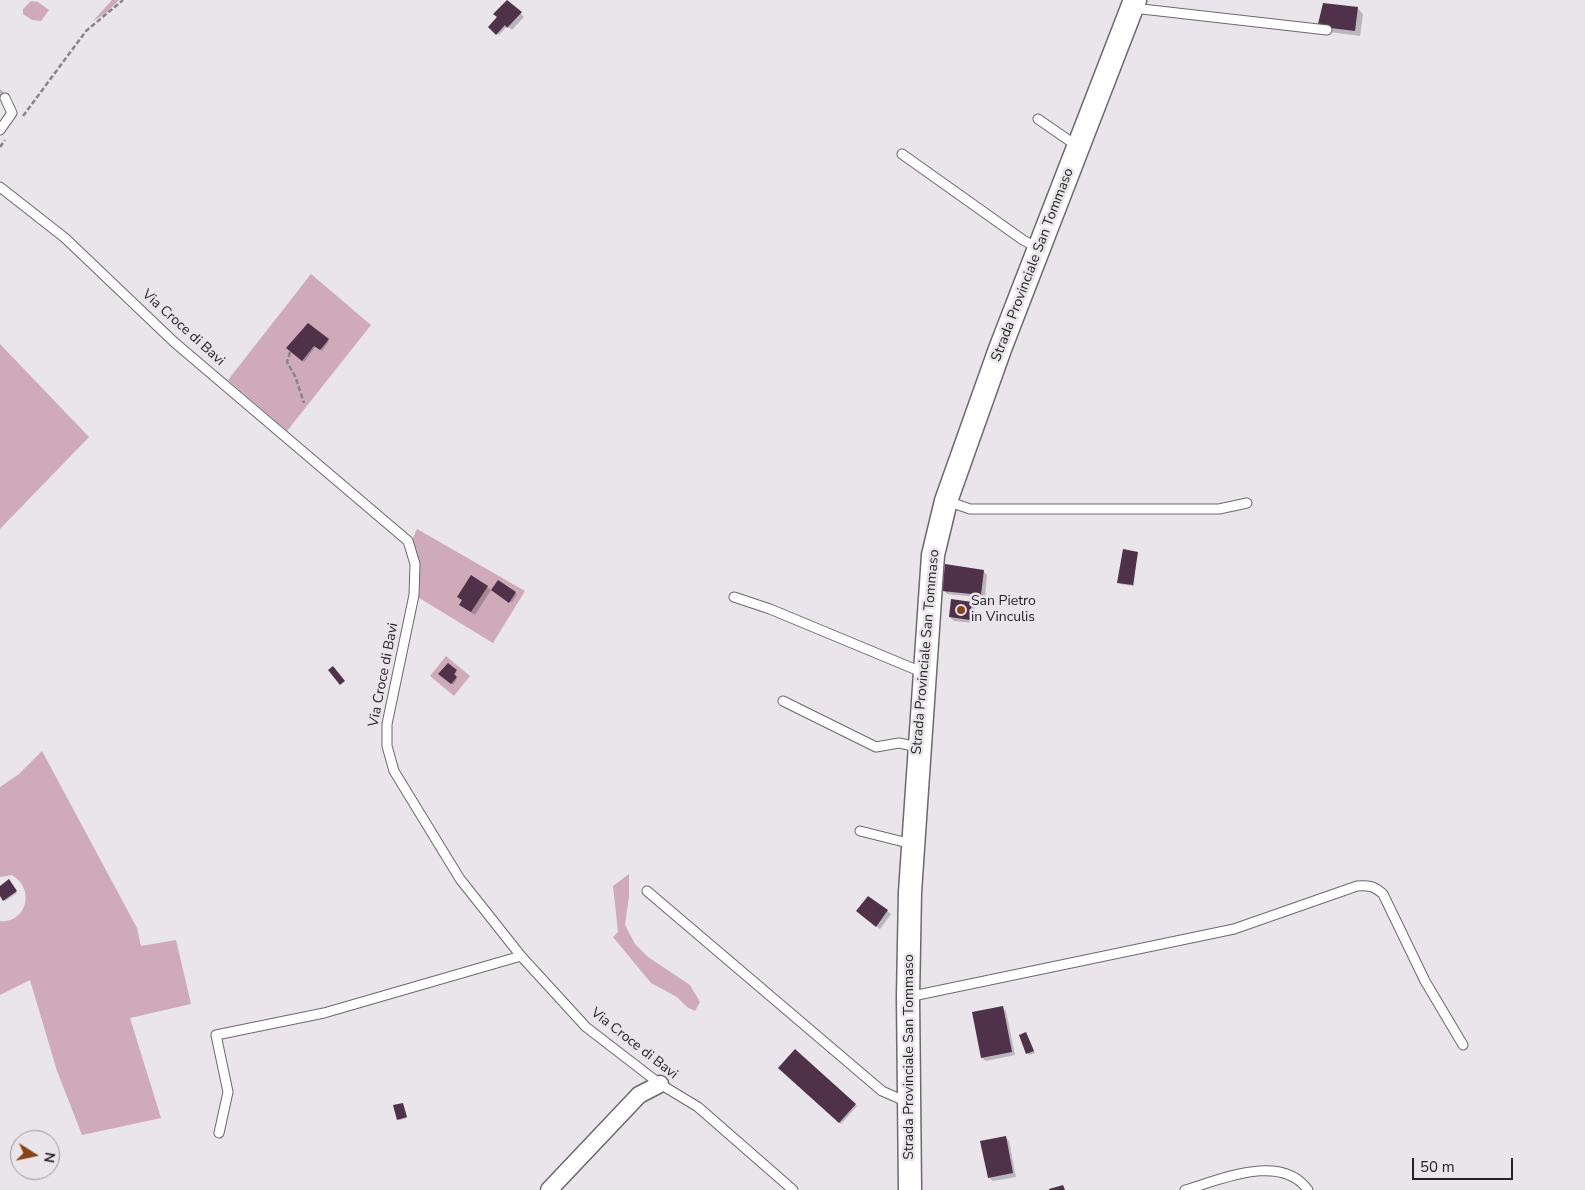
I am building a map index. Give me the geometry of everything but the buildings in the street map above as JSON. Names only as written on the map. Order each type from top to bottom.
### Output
[{"type":"street","name":"Strada Provinciale San Tommaso","points":[[910,1190],[908,997],[912,844],[933,555],[946,501],[1000,349],[1133,4]]},
{"type":"street","points":[[549,1190],[639,1095],[660,1084]]},
{"type":"lane","points":[[1133,4],[1327,30]]},
{"type":"lane","points":[[0,130],[12,113],[5,98]]},
{"type":"lane","points":[[1038,119],[1078,147]]},
{"type":"lane","points":[[902,154],[1023,240],[1039,249]]},
{"type":"lane","name":"Via Croce di Bavi","points":[[0,187],[65,238],[174,342],[408,540],[415,564],[414,595],[387,724],[387,746],[394,771],[460,879],[521,956],[586,1027],[660,1084],[698,1107],[793,1190]]},
{"type":"lane","points":[[946,501],[970,509],[1219,509],[1247,503]]},
{"type":"lane","points":[[734,597],[770,609],[924,673]]},
{"type":"lane","points":[[783,702],[876,747],[899,743],[918,746]]},
{"type":"lane","points":[[860,831],[912,844]]},
{"type":"lane","points":[[908,997],[1234,929],[1357,886],[1368,885],[1375,887],[1383,894],[1425,981],[1463,1045]]},
{"type":"lane","points":[[647,891],[882,1092],[910,1103]]},
{"type":"lane","points":[[219,1133],[228,1092],[216,1035],[324,1013],[521,956]]},
{"type":"lane","points":[[1185,1190],[1249,1171],[1267,1170],[1299,1180],[1308,1190]]},
{"type":"path","points":[[18,122],[86,31],[123,0]]},
{"type":"path","points":[[0,147],[8,136]]},
{"type":"path","points":[[290,352],[288,362],[304,403]]},
{"type":"shaded area","points":[[112,0],[119,0],[106,13],[93,21]]},
{"type":"shaded area","points":[[31,1],[38,2],[49,10],[41,21],[32,20],[23,14],[23,9]]},
{"type":"shaded area","points":[[311,274],[371,325],[287,431],[228,380]]},
{"type":"shaded area","points":[[0,344],[89,437],[0,529]]},
{"type":"shaded area","points":[[417,529],[525,591],[493,643],[416,596],[413,538]]},
{"type":"shaded area","points":[[446,656],[470,676],[454,696],[430,676]]},
{"type":"shaded area","points":[[42,751],[137,928],[141,946],[176,940],[191,1004],[130,1018],[161,1118],[82,1135],[57,1071],[30,980],[0,995],[0,921],[16,917],[22,911],[26,896],[19,881],[12,875],[0,877],[0,787],[19,774]]},
{"type":"shaded area","points":[[629,874],[629,896],[625,925],[635,944],[648,957],[690,985],[700,1002],[695,1011],[687,1007],[677,997],[651,983],[613,937],[618,932],[613,886]]},
{"type":"place","name":"San Pietro in Vinculis","points":[[961,610]]}]
